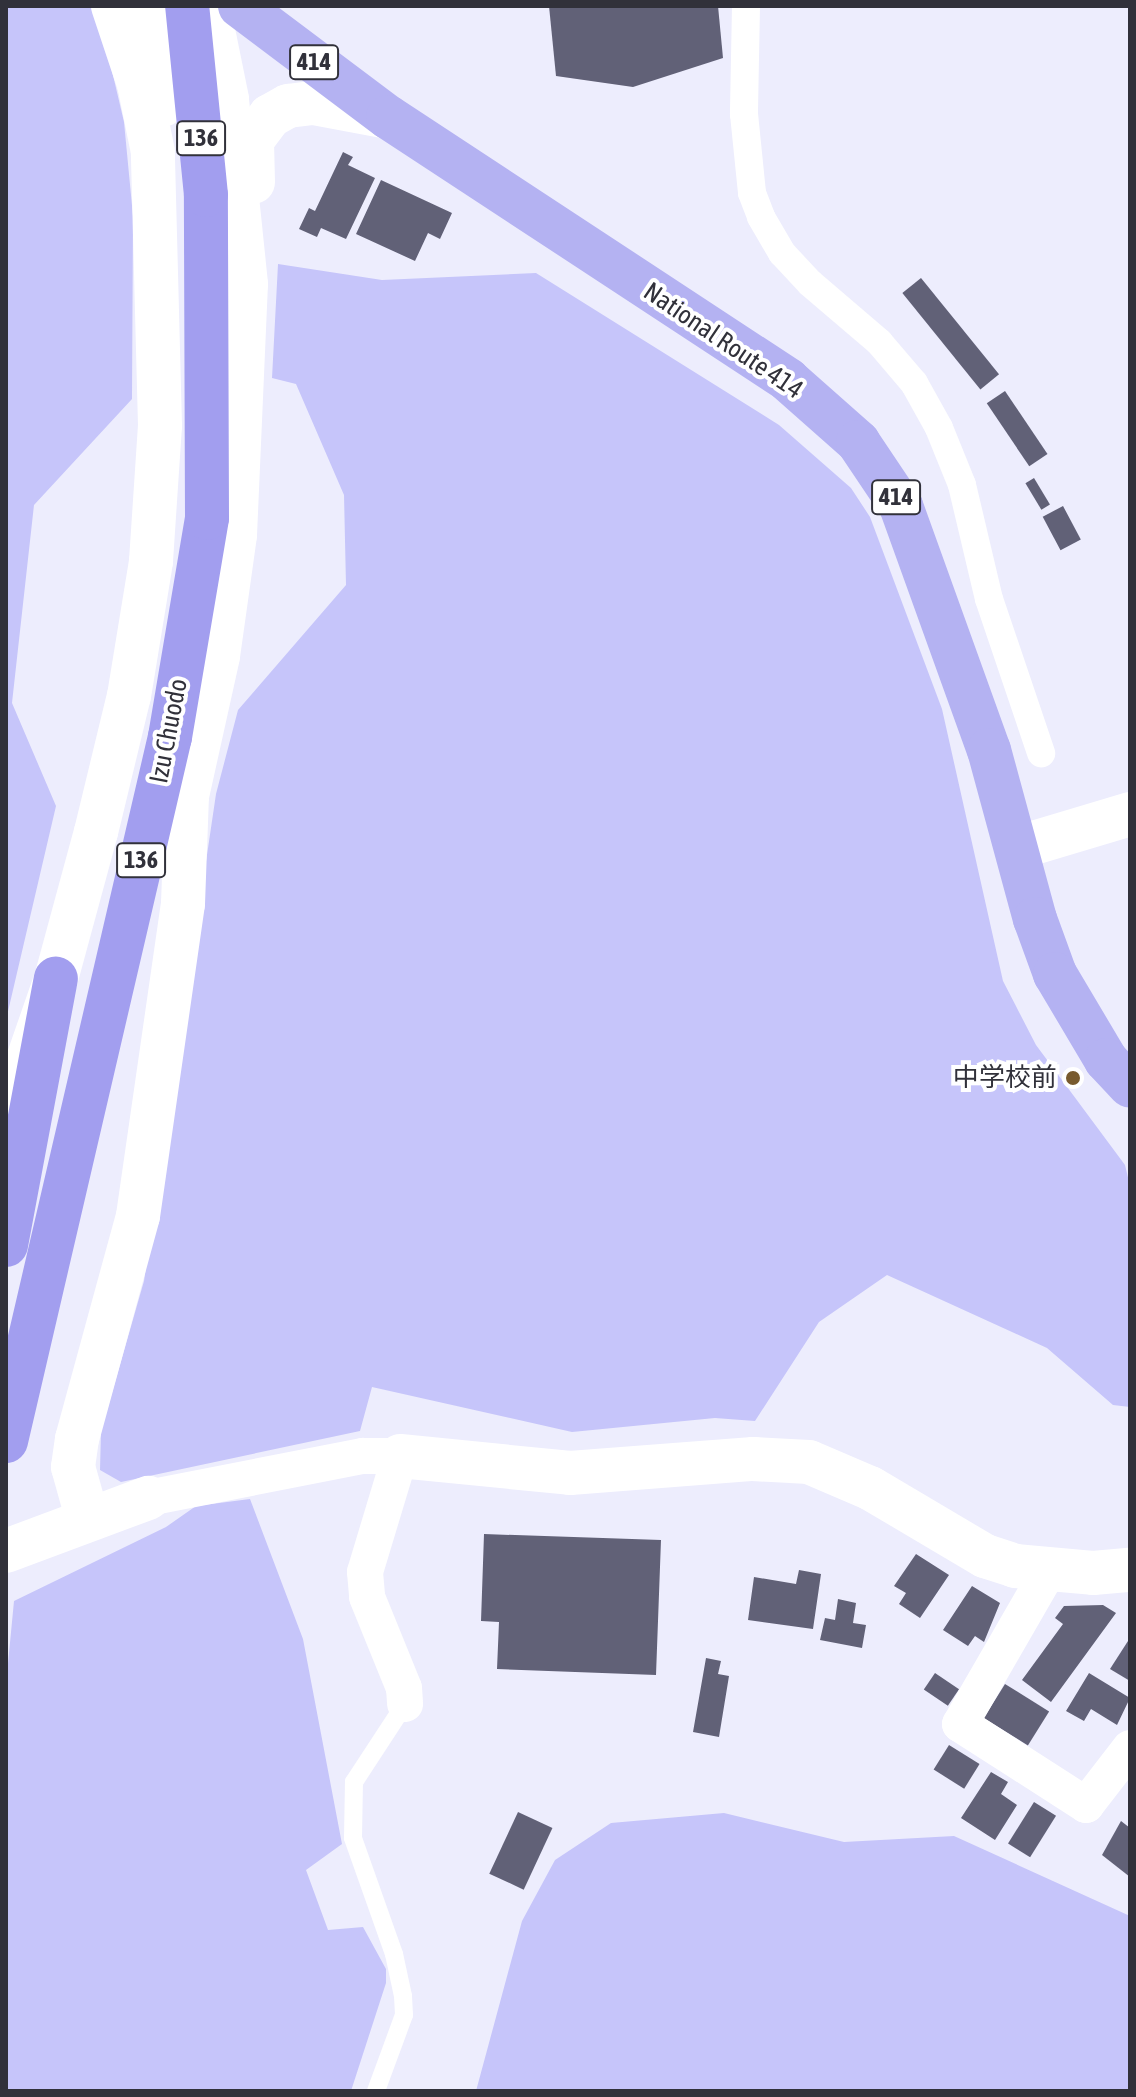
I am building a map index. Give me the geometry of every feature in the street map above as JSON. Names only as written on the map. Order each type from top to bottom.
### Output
[{"type":"highway","name":"Izu Chuodo","points":[[6,1373],[163,691],[191,468],[201,271],[168,6]]},
{"type":"highway","name":"Izu Chuodo","points":[[6,1441],[170,737],[197,582],[209,485],[187,6]]},
{"type":"highway","name":"National Route 414","points":[[240,6],[388,117],[788,380],[858,442],[901,506],[984,736],[1055,974],[1106,1060],[1130,1086]]},
{"type":"highway","points":[[45,1266],[97,1117],[187,796]]},
{"type":"highway","points":[[6,1245],[56,979]]},
{"type":"street","points":[[87,1517],[73,1467],[138,1216],[183,904],[187,796],[218,656],[235,535],[201,271],[153,152],[139,84],[113,6]]},
{"type":"street","points":[[156,6],[167,187],[201,271]]},
{"type":"street","points":[[6,1123],[56,979],[129,696],[151,561],[160,426],[201,271],[227,99],[208,6]]},
{"type":"street","points":[[746,6],[744,114],[752,193],[761,217],[801,273],[879,342],[914,383],[939,428],[962,485],[989,599],[1041,753]]},
{"type":"street","points":[[201,271],[254,195],[252,140],[260,127],[288,106],[313,103],[388,117]]},
{"type":"street","points":[[1017,848],[1130,814]]},
{"type":"street","points":[[6,1551],[87,1517],[148,1498],[363,1456],[400,1456],[570,1473],[753,1459],[809,1462],[870,1488],[985,1556],[1049,1570],[1130,1570]]},
{"type":"street","points":[[400,1456],[365,1572],[367,1597],[404,1688],[405,1704]]},
{"type":"street","points":[[1049,1570],[960,1724],[1086,1805],[1130,1748]]},
{"type":"lane","points":[[376,2091],[404,2015],[403,1996],[394,1954],[353,1838],[354,1782],[405,1704]]},
{"type":"shaded area","points":[[6,6],[90,6],[104,37],[124,122],[133,216],[132,399],[34,505],[12,703],[56,806],[6,1020]]},
{"type":"shaded area","points":[[278,264],[382,280],[536,273],[779,425],[851,488],[870,517],[942,709],[1003,981],[1036,1045],[1125,1165],[1130,1186],[1130,1407],[1113,1405],[1047,1348],[887,1275],[819,1322],[755,1421],[715,1418],[572,1432],[372,1387],[360,1431],[121,1482],[100,1470],[101,1431],[144,1281],[216,794],[238,710],[346,585],[344,495],[296,384],[272,378]]},
{"type":"shaded area","points":[[250,1499],[303,1639],[342,1844],[306,1870],[328,1930],[363,1927],[386,1969],[386,1983],[351,2091],[6,2091],[6,1684],[14,1601],[166,1527],[196,1506]]},
{"type":"shaded area","points":[[724,1813],[844,1842],[954,1836],[1130,1916],[1130,2091],[476,2091],[522,1921],[555,1860],[611,1823]]},
{"type":"building","points":[[549,6],[718,6],[723,58],[633,87],[556,76]]},
{"type":"building","points":[[343,152],[353,157],[348,165],[375,178],[346,239],[321,228],[317,237],[299,229],[309,208],[315,211]]},
{"type":"building","points":[[381,180],[452,213],[440,239],[428,233],[415,261],[356,234]]},
{"type":"building","points":[[921,278],[999,374],[980,389],[902,293]]},
{"type":"building","points":[[1005,391],[1047,454],[1029,466],[987,403]]},
{"type":"building","points":[[1034,478],[1050,505],[1041,510],[1025,483]]},
{"type":"building","points":[[1063,506],[1081,540],[1061,550],[1043,517]]},
{"type":"building","points":[[484,1534],[661,1540],[656,1675],[497,1669],[499,1622],[481,1621]]},
{"type":"building","points":[[916,1554],[949,1575],[920,1618],[899,1604],[906,1593],[894,1586]]},
{"type":"building","points":[[799,1570],[821,1574],[813,1629],[748,1620],[754,1577],[796,1584]]},
{"type":"building","points":[[972,1586],[1000,1603],[984,1642],[975,1636],[968,1646],[943,1630]]},
{"type":"building","points":[[838,1599],[856,1603],[853,1623],[866,1625],[862,1648],[820,1640],[825,1618],[835,1620]]},
{"type":"building","points":[[1103,1605],[1116,1613],[1051,1702],[1022,1680],[1063,1624],[1055,1618],[1064,1606]]},
{"type":"building","points":[[1128,1641],[1130,1643],[1130,1681],[1110,1669]]},
{"type":"building","points":[[706,1658],[721,1661],[718,1674],[729,1676],[719,1737],[693,1732]]},
{"type":"building","points":[[935,1673],[959,1689],[948,1706],[924,1690]]},
{"type":"building","points":[[1089,1673],[1130,1698],[1117,1725],[1091,1709],[1084,1721],[1066,1711]]},
{"type":"building","points":[[1005,1684],[1049,1712],[1028,1745],[984,1718]]},
{"type":"building","points":[[949,1745],[980,1764],[964,1789],[934,1770]]},
{"type":"building","points":[[991,1772],[1008,1782],[1001,1794],[1017,1805],[995,1840],[961,1818]]},
{"type":"building","points":[[1034,1802],[1056,1816],[1030,1857],[1008,1844]]},
{"type":"building","points":[[518,1812],[552,1828],[524,1890],[489,1874]]},
{"type":"building","points":[[1121,1821],[1130,1828],[1130,1877],[1102,1855]]},
{"type":"place","name":"中学校前","points":[[1073,1078]]}]
